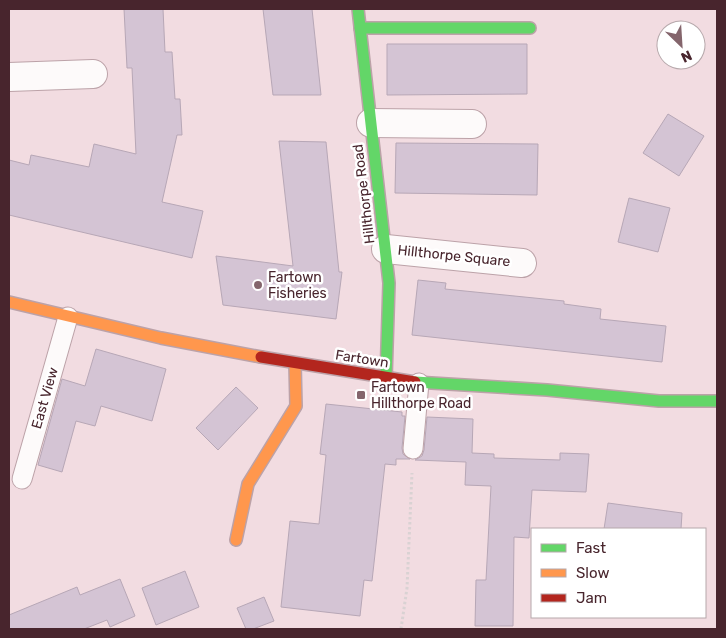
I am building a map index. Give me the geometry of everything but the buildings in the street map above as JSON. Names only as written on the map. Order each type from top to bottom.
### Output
[{"type":"street","name":"Hillthorpe Road","points":[[358,9],[389,284],[386,378]]},
{"type":"street","points":[[360,28],[530,28]]},
{"type":"street","points":[[9,77],[93,74]]},
{"type":"street","points":[[371,123],[472,124]]},
{"type":"street","name":"Hillthorpe Square","points":[[386,249],[522,263]]},
{"type":"street","name":"Fartown","points":[[9,302],[68,317],[295,364],[419,383],[547,390],[659,401],[717,401]]},
{"type":"street","points":[[236,540],[248,484],[296,406],[295,364]]},
{"type":"lane","name":"East View","points":[[22,478],[68,317]]},
{"type":"lane","points":[[412,449],[419,383]]},
{"type":"path","points":[[401,629],[407,588],[412,449]]},
{"type":"traffic: fast","points":[[358,9],[389,283],[386,378]]},
{"type":"traffic: fast","points":[[360,28],[530,28]]},
{"type":"traffic: fast","points":[[415,382],[547,390],[659,401],[717,401]]},
{"type":"traffic: slow","points":[[9,302],[161,338],[261,357]]},
{"type":"traffic: slow","points":[[236,540],[248,484],[296,406],[295,364]]},
{"type":"traffic: jam","points":[[261,357],[415,382]]},
{"type":"place","name":"Fartown Fisheries","points":[[258,285]]},
{"type":"place","name":"Fartown Hillthorpe Road","points":[[361,395]]}]
